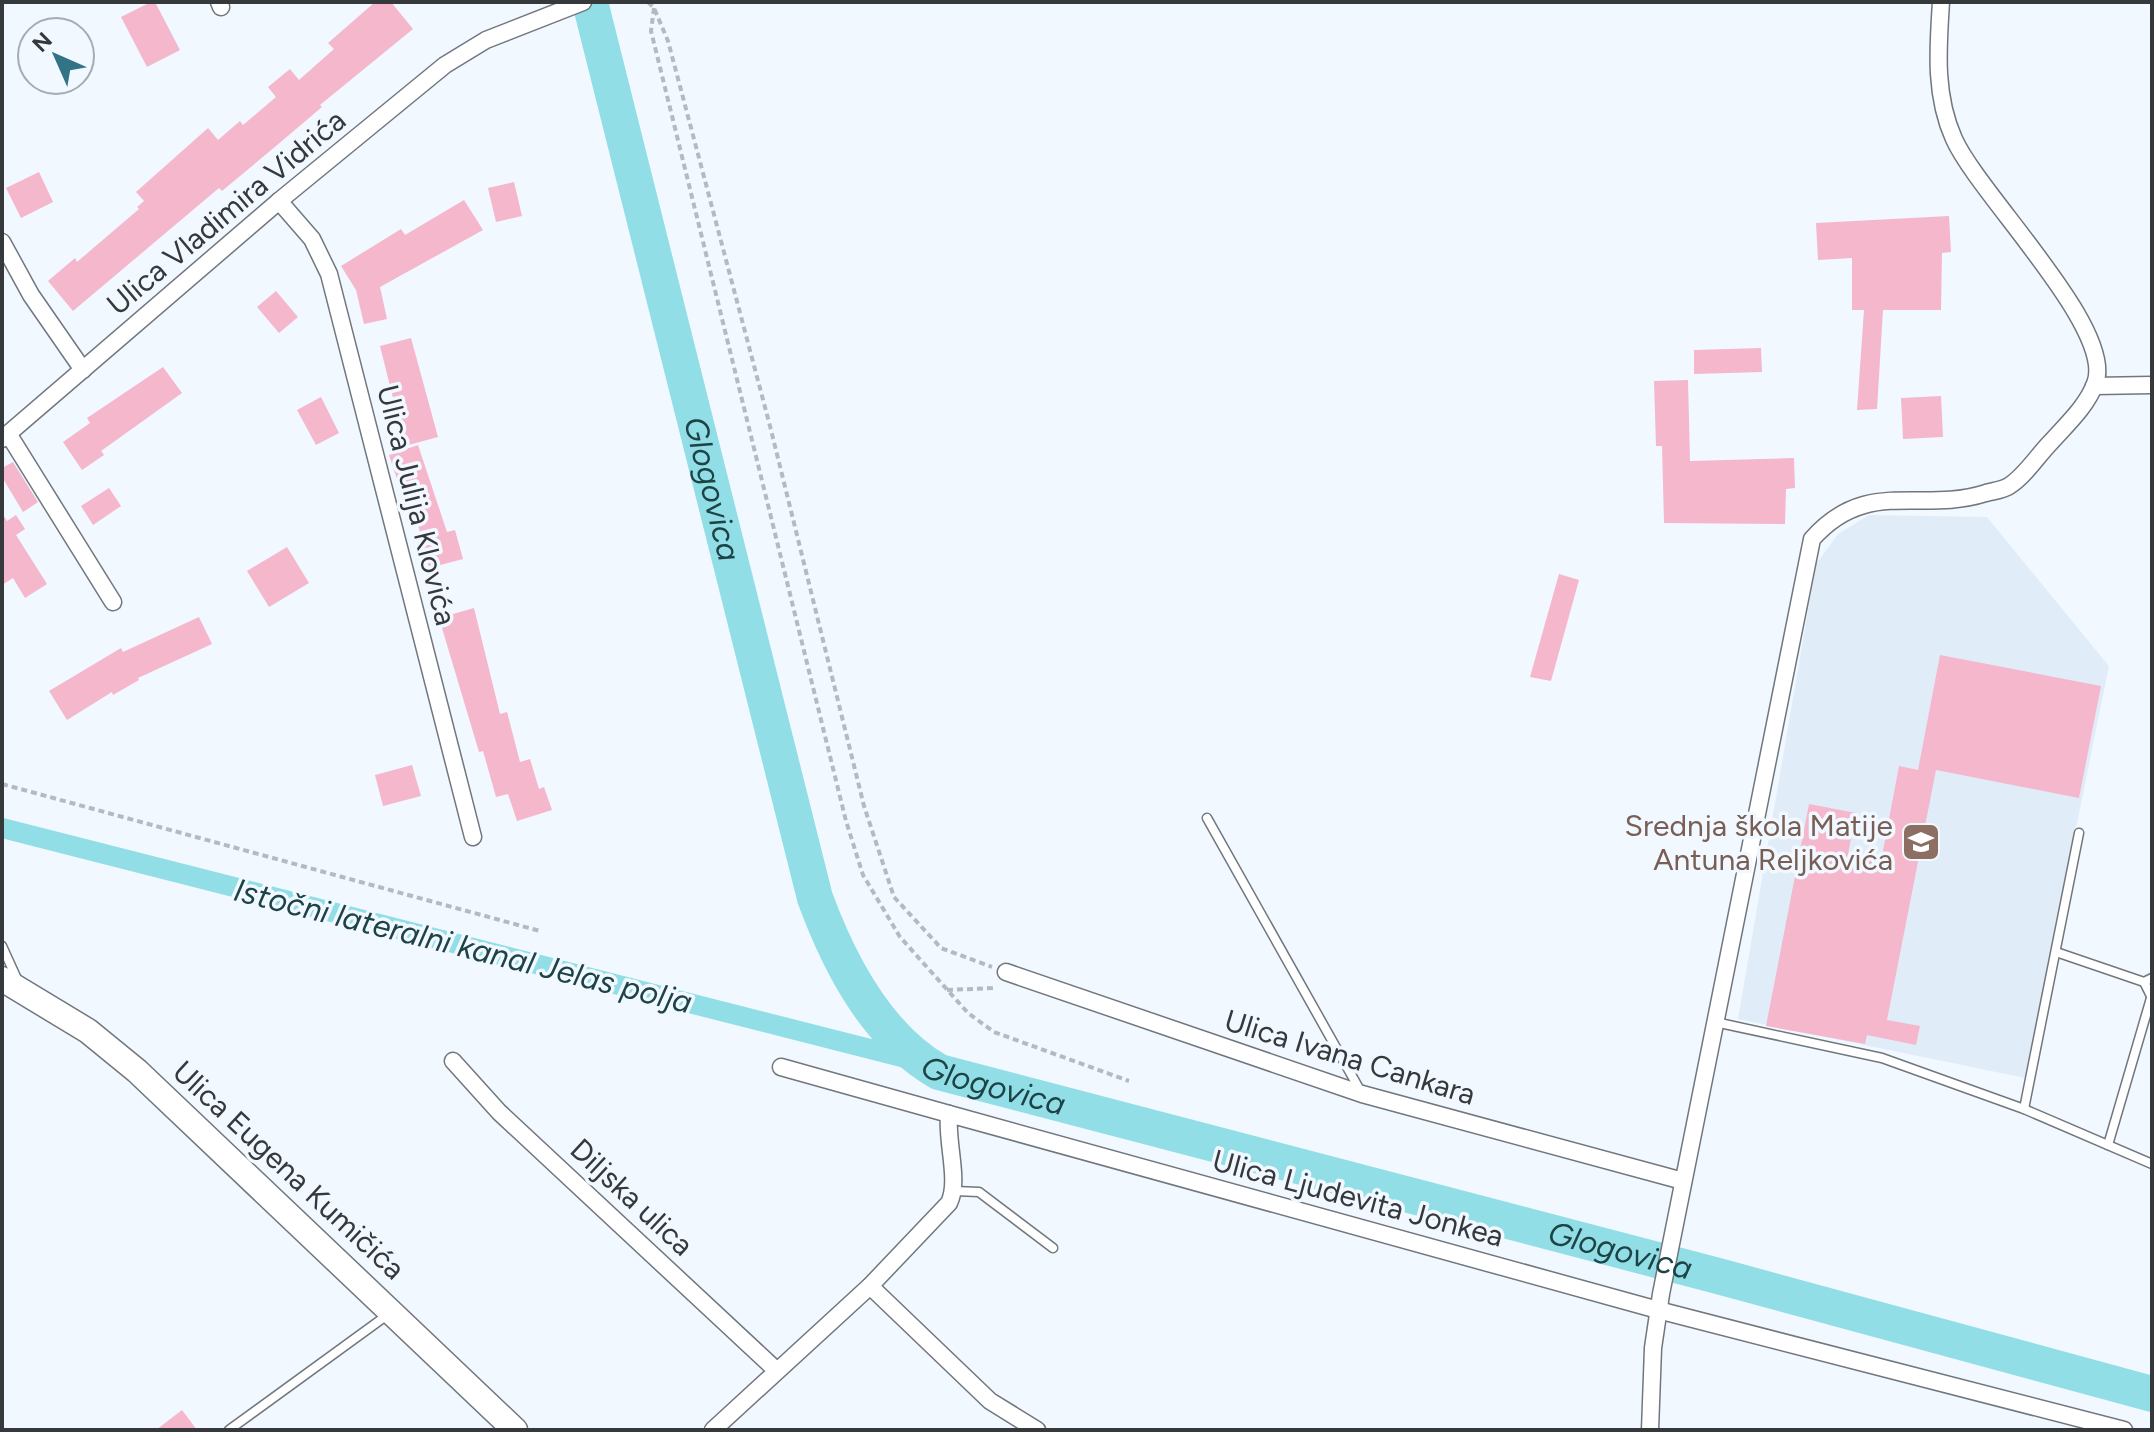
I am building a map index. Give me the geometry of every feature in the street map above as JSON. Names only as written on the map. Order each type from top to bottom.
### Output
[{"type":"main road","name":"Ulica Eugena Kumičića","points":[[12,985],[88,1031],[137,1071],[515,1430]]},
{"type":"street","name":"Ulica Vladimira Vidrića","points":[[113,602],[5,437],[279,201],[445,65],[486,40],[583,2]]},
{"type":"street","points":[[1650,1430],[1660,1302],[1678,1202],[1812,539],[1823,526],[1864,502],[1970,498],[2009,486],[2083,405],[2094,386],[2098,361],[2076,309],[1980,184],[1953,137],[1939,95],[1941,2]]},
{"type":"street","name":"Ulica Julija Klovića","points":[[279,201],[312,239],[329,274],[473,837]]},
{"type":"street","points":[[2,242],[31,295],[83,370]]},
{"type":"street","points":[[2094,386],[2152,385]]},
{"type":"street","name":"Ulica Ivana Cankara","points":[[1006,972],[1362,1094],[1683,1181]]},
{"type":"street","name":"Diljska ulica","points":[[453,1061],[499,1112],[776,1370]]},
{"type":"street","name":"Ulica Ljudevita Jonkea","points":[[781,1067],[1660,1302],[2067,1424],[2124,1430]]},
{"type":"street","points":[[713,1430],[870,1286],[939,1216],[955,1191],[946,1137],[949,1114]]},
{"type":"street","points":[[870,1286],[990,1401],[1037,1430]]},
{"type":"lane","points":[[1207,818],[1362,1094]]},
{"type":"lane","points":[[2024,1109],[2079,833]]},
{"type":"lane","points":[[2,946],[12,985]]},
{"type":"lane","points":[[2056,952],[2148,980],[2152,998],[2108,1145]]},
{"type":"lane","points":[[1715,1022],[1882,1058],[2024,1109],[2152,1164]]},
{"type":"lane","points":[[955,1191],[979,1192],[1053,1248]]},
{"type":"lane","points":[[229,1430],[392,1311]]},
{"type":"path","points":[[648,2],[654,8],[668,41],[766,411],[864,806],[894,897],[941,948],[1006,972]]},
{"type":"path","points":[[654,8],[651,31],[846,821],[863,875],[900,937],[968,1013],[994,1032],[1129,1081]]},
{"type":"path","points":[[2,784],[540,931]]},
{"type":"shaded area","name":"Srednja škola Matije Antuna Reljkovića","points":[[1869,515],[1987,517],[2109,666],[2025,1078],[1738,1019],[1816,564],[1838,534]]},
{"type":"building","points":[[155,2],[180,50],[147,67],[121,17]]},
{"type":"building","points":[[375,2],[391,2],[413,29],[222,191],[219,188],[73,311],[48,281],[75,258],[77,262],[139,209],[137,207],[144,201],[136,192],[208,128],[218,140],[240,121],[243,125],[276,97],[268,87],[290,69],[299,80],[334,49],[328,43]]},
{"type":"building","points":[[39,172],[53,202],[21,218],[6,188]]},
{"type":"building","points":[[514,182],[522,216],[496,222],[488,188]]},
{"type":"building","points":[[464,200],[483,230],[380,287],[387,319],[364,324],[356,290],[341,266],[401,229],[405,235]]},
{"type":"building","points":[[1949,216],[1951,252],[1942,253],[1941,310],[1883,310],[1877,409],[1857,410],[1864,310],[1852,310],[1852,258],[1818,260],[1816,223]]},
{"type":"building","points":[[276,291],[298,317],[279,333],[257,307]]},
{"type":"building","points":[[411,338],[438,437],[405,446],[380,346]]},
{"type":"building","points":[[1761,348],[1762,372],[1694,374],[1694,350]]},
{"type":"building","points":[[163,367],[182,393],[101,451],[104,455],[82,470],[63,442],[90,423],[87,418]]},
{"type":"building","points":[[1688,380],[1690,461],[1794,458],[1795,488],[1786,489],[1785,524],[1664,523],[1662,446],[1656,446],[1654,381]]},
{"type":"building","points":[[1941,396],[1943,437],[1903,439],[1901,398]]},
{"type":"building","points":[[321,397],[339,433],[316,445],[297,410]]},
{"type":"building","points":[[418,445],[447,532],[455,530],[463,559],[429,568],[418,525],[413,527],[389,455]]},
{"type":"building","points":[[13,462],[38,502],[23,512],[2,477],[2,468]]},
{"type":"building","points":[[109,488],[121,506],[93,525],[81,506]]},
{"type":"building","points":[[2,513],[7,521],[16,515],[25,529],[16,535],[47,584],[25,598],[13,578],[2,585]]},
{"type":"building","points":[[287,547],[309,583],[269,607],[247,571]]},
{"type":"building","points":[[1559,574],[1579,580],[1551,681],[1530,677]]},
{"type":"building","points":[[474,608],[500,714],[507,712],[520,762],[530,759],[539,789],[544,787],[552,810],[517,821],[508,794],[496,797],[483,751],[479,752],[439,618]]},
{"type":"building","points":[[199,617],[212,644],[138,678],[67,720],[49,691],[121,648],[123,652]]},
{"type":"building","points":[[1940,655],[2101,686],[2079,798],[1936,770],[1887,1020],[1920,1026],[1916,1045],[1867,1035],[1865,1044],[1766,1026],[1809,804],[1856,813],[1848,854],[1881,861],[1899,766],[1918,770]]},
{"type":"building","points":[[412,765],[421,796],[383,806],[375,775]]},
{"type":"building","points":[[182,1410],[197,1430],[156,1430]]},
{"type":"waterway","name":"Glogovica","points":[[590,2],[815,898],[848,972],[862,996],[896,1039],[939,1072],[1718,1276],[2152,1394]]},
{"type":"waterway","name":"Istočni lateralni kanal Jelas polja","points":[[2,828],[925,1063]]},
{"type":"place","name":"Srednja škola Matije Antuna Reljkovića","points":[[1921,842]]}]
